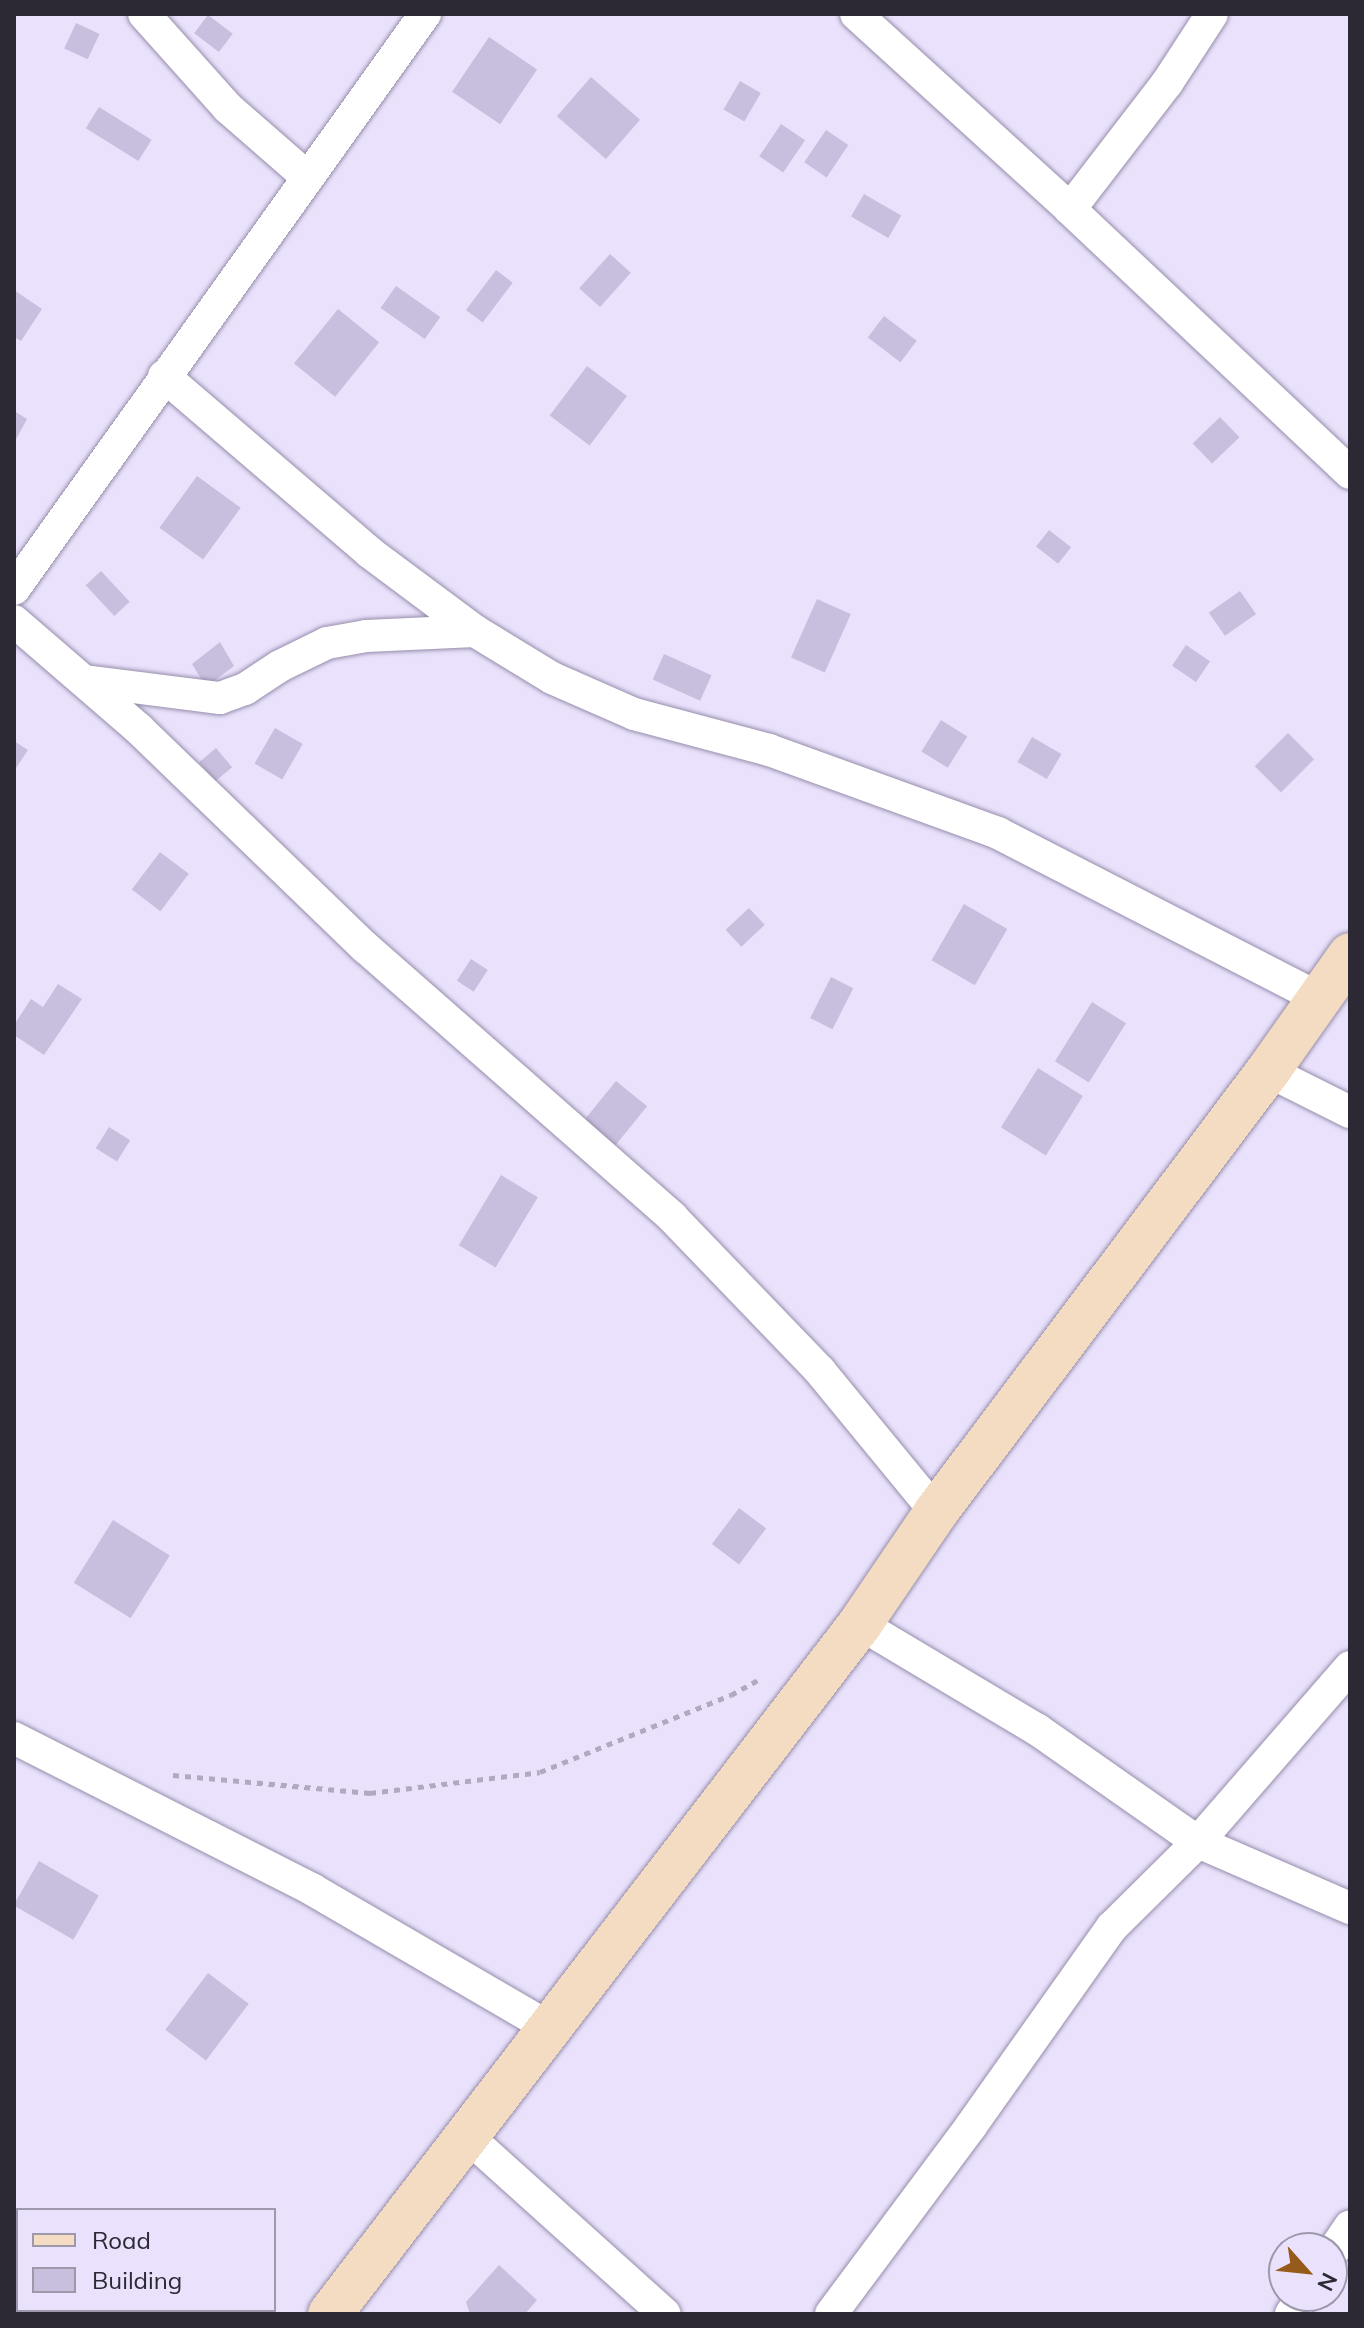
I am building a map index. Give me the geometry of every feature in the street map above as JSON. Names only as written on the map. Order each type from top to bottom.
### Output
[{"type":"street","points":[[144,14],[228,108],[307,177]]},
{"type":"street","points":[[14,589],[425,14]]},
{"type":"street","points":[[856,14],[1070,209],[1350,473]]},
{"type":"street","points":[[1070,209],[1158,95],[1212,14]]},
{"type":"street","points":[[164,376],[369,552],[475,631],[552,678],[634,714],[769,750],[998,833],[1317,997]]},
{"type":"street","points":[[14,621],[85,681],[287,868],[365,947],[672,1217],[820,1371],[936,1512]]},
{"type":"street","points":[[85,681],[220,698],[245,689],[280,666],[327,643],[366,636],[475,631]]},
{"type":"street","points":[[330,2314],[860,1624],[936,1512],[1268,1071],[1317,997],[1350,955]]},
{"type":"street","points":[[1268,1071],[1350,1112]]},
{"type":"street","points":[[860,1624],[1038,1730],[1198,1842],[1350,1908]]},
{"type":"street","points":[[831,2314],[971,2126],[1112,1927],[1198,1842],[1350,1667]]},
{"type":"street","points":[[14,1738],[313,1890],[550,2028]]},
{"type":"street","points":[[467,2136],[665,2314]]},
{"type":"path","points":[[159,1774],[222,1777],[370,1793],[540,1772],[731,1695],[770,1674]]},
{"type":"building","points":[[208,15],[233,34],[219,52],[194,33]]},
{"type":"building","points":[[76,23],[100,34],[88,59],[64,48]]},
{"type":"building","points":[[489,37],[537,69],[500,124],[452,92]]},
{"type":"building","points":[[591,77],[640,120],[606,159],[557,116]]},
{"type":"building","points":[[740,81],[761,93],[744,122],[724,110]]},
{"type":"building","points":[[99,107],[152,140],[138,161],[86,128]]},
{"type":"building","points":[[781,124],[805,140],[783,173],[759,156]]},
{"type":"building","points":[[826,130],[848,145],[827,177],[804,162]]},
{"type":"building","points":[[864,194],[901,216],[888,238],[851,217]]},
{"type":"building","points":[[610,254],[631,273],[600,307],[579,288]]},
{"type":"building","points":[[496,270],[513,283],[483,323],[466,310]]},
{"type":"building","points":[[396,286],[440,317],[425,339],[381,308]]},
{"type":"building","points":[[14,290],[42,309],[21,341],[14,337]]},
{"type":"building","points":[[338,309],[379,342],[335,397],[294,363]]},
{"type":"building","points":[[884,316],[917,341],[900,362],[868,338]]},
{"type":"building","points":[[587,366],[627,396],[590,446],[550,416]]},
{"type":"building","points":[[14,411],[27,419],[14,443]]},
{"type":"building","points":[[1220,417],[1239,437],[1212,464],[1193,443]]},
{"type":"building","points":[[197,476],[241,508],[203,560],[159,528]]},
{"type":"building","points":[[1049,530],[1071,547],[1058,564],[1036,547]]},
{"type":"building","points":[[101,571],[130,602],[114,616],[86,585]]},
{"type":"building","points":[[1240,591],[1256,614],[1225,636],[1209,613]]},
{"type":"building","points":[[817,599],[851,614],[825,673],[791,657]]},
{"type":"building","points":[[220,642],[234,666],[206,687],[192,664]]},
{"type":"building","points":[[1186,645],[1210,661],[1196,682],[1172,666]]},
{"type":"building","points":[[664,654],[712,675],[700,701],[653,680]]},
{"type":"building","points":[[941,720],[967,736],[948,768],[921,751]]},
{"type":"building","points":[[275,728],[303,744],[282,780],[254,764]]},
{"type":"building","points":[[1288,733],[1314,759],[1281,792],[1255,766]]},
{"type":"building","points":[[1032,737],[1061,754],[1047,779],[1018,762]]},
{"type":"building","points":[[14,741],[28,750],[14,771]]},
{"type":"building","points":[[216,748],[232,767],[215,781],[199,762]]},
{"type":"building","points":[[160,852],[189,874],[160,911],[132,890]]},
{"type":"building","points":[[964,904],[1007,929],[975,985],[932,960]]},
{"type":"building","points":[[749,908],[765,925],[741,947],[726,930]]},
{"type":"building","points":[[471,959],[488,970],[474,992],[457,981]]},
{"type":"building","points":[[831,977],[853,988],[832,1029],[810,1018]]},
{"type":"building","points":[[58,984],[82,999],[44,1055],[14,1035],[14,1025],[31,999],[43,1007]]},
{"type":"building","points":[[1092,1002],[1126,1023],[1089,1083],[1055,1061]]},
{"type":"building","points":[[1038,1068],[1083,1096],[1046,1155],[1001,1127]]},
{"type":"building","points":[[616,1081],[647,1106],[616,1145],[585,1120]]},
{"type":"building","points":[[109,1127],[130,1140],[117,1161],[96,1148]]},
{"type":"building","points":[[501,1175],[538,1197],[496,1267],[459,1245]]},
{"type":"building","points":[[739,1508],[766,1528],[739,1564],[712,1544]]},
{"type":"building","points":[[113,1520],[170,1556],[131,1618],[74,1583]]},
{"type":"building","points":[[39,1861],[99,1896],[73,1940],[14,1905]]},
{"type":"building","points":[[208,1973],[249,2004],[206,2060],[165,2030]]},
{"type":"building","points":[[499,2265],[537,2300],[525,2314],[470,2314],[466,2302]]}]
